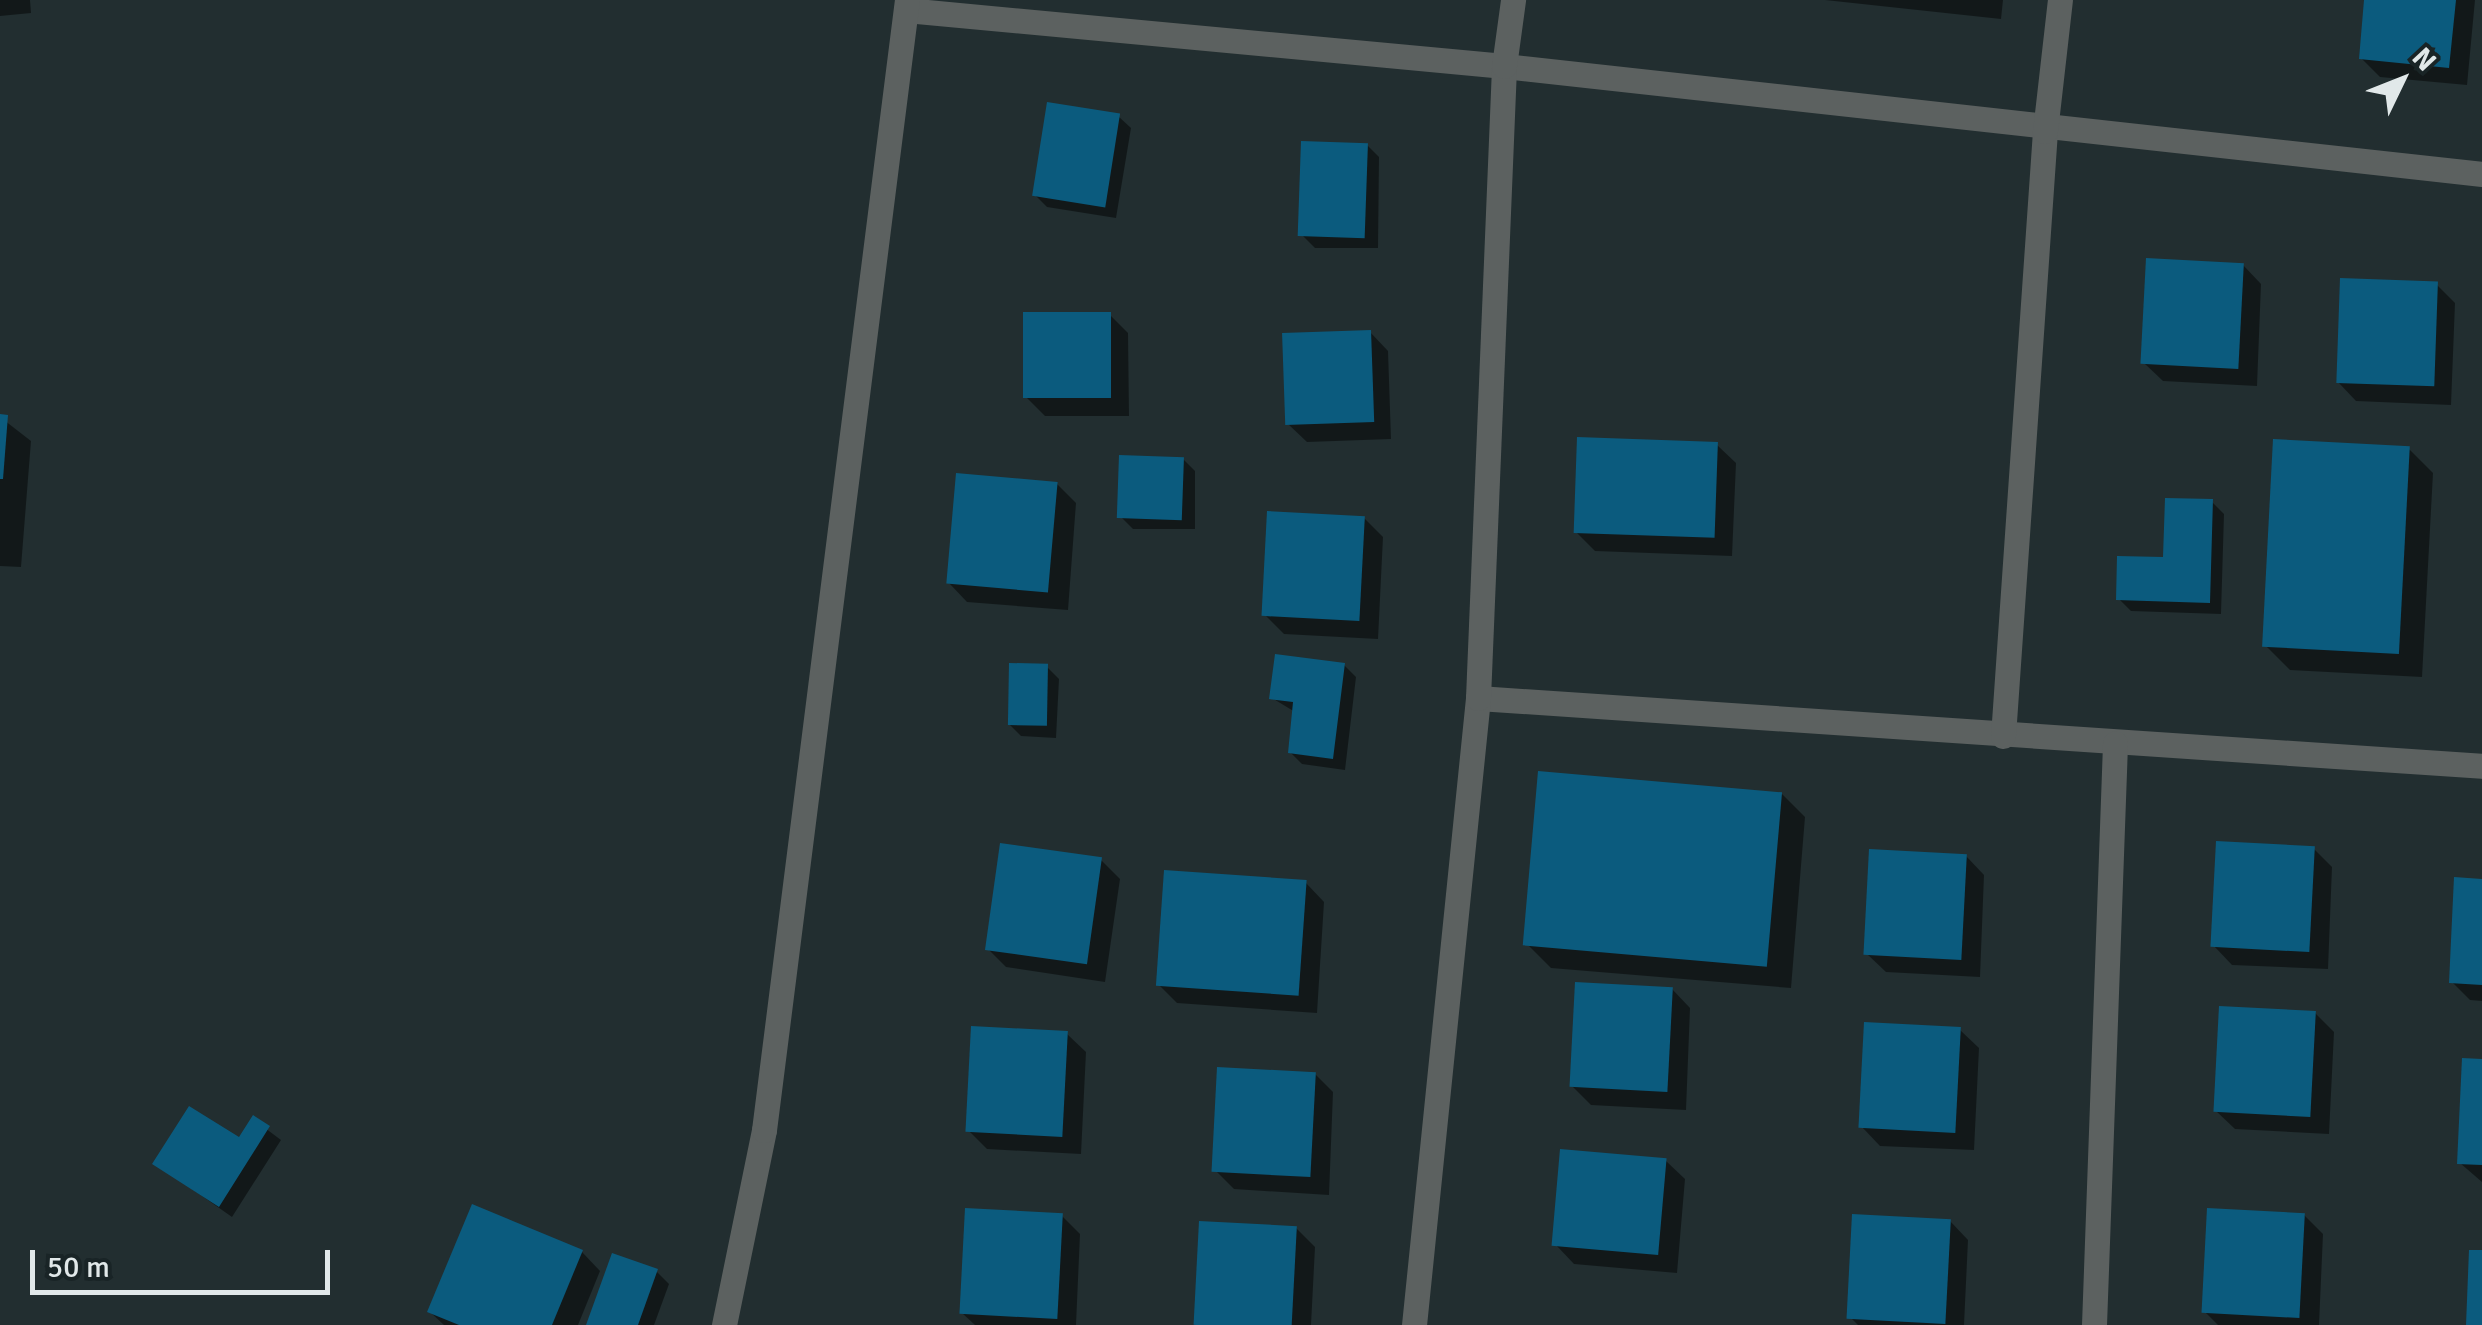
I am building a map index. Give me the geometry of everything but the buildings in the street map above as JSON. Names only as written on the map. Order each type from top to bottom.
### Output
[{"type":"street","points":[[1414,1325],[1478,698],[1504,66],[1514,0]]},
{"type":"street","points":[[2003,736],[2044,131],[2060,0]]},
{"type":"street","points":[[724,1325],[764,1130],[906,5],[1504,66],[2044,131],[2482,174]]},
{"type":"street","points":[[1478,698],[2482,766]]},
{"type":"street","points":[[2094,1325],[2115,743]]}]
